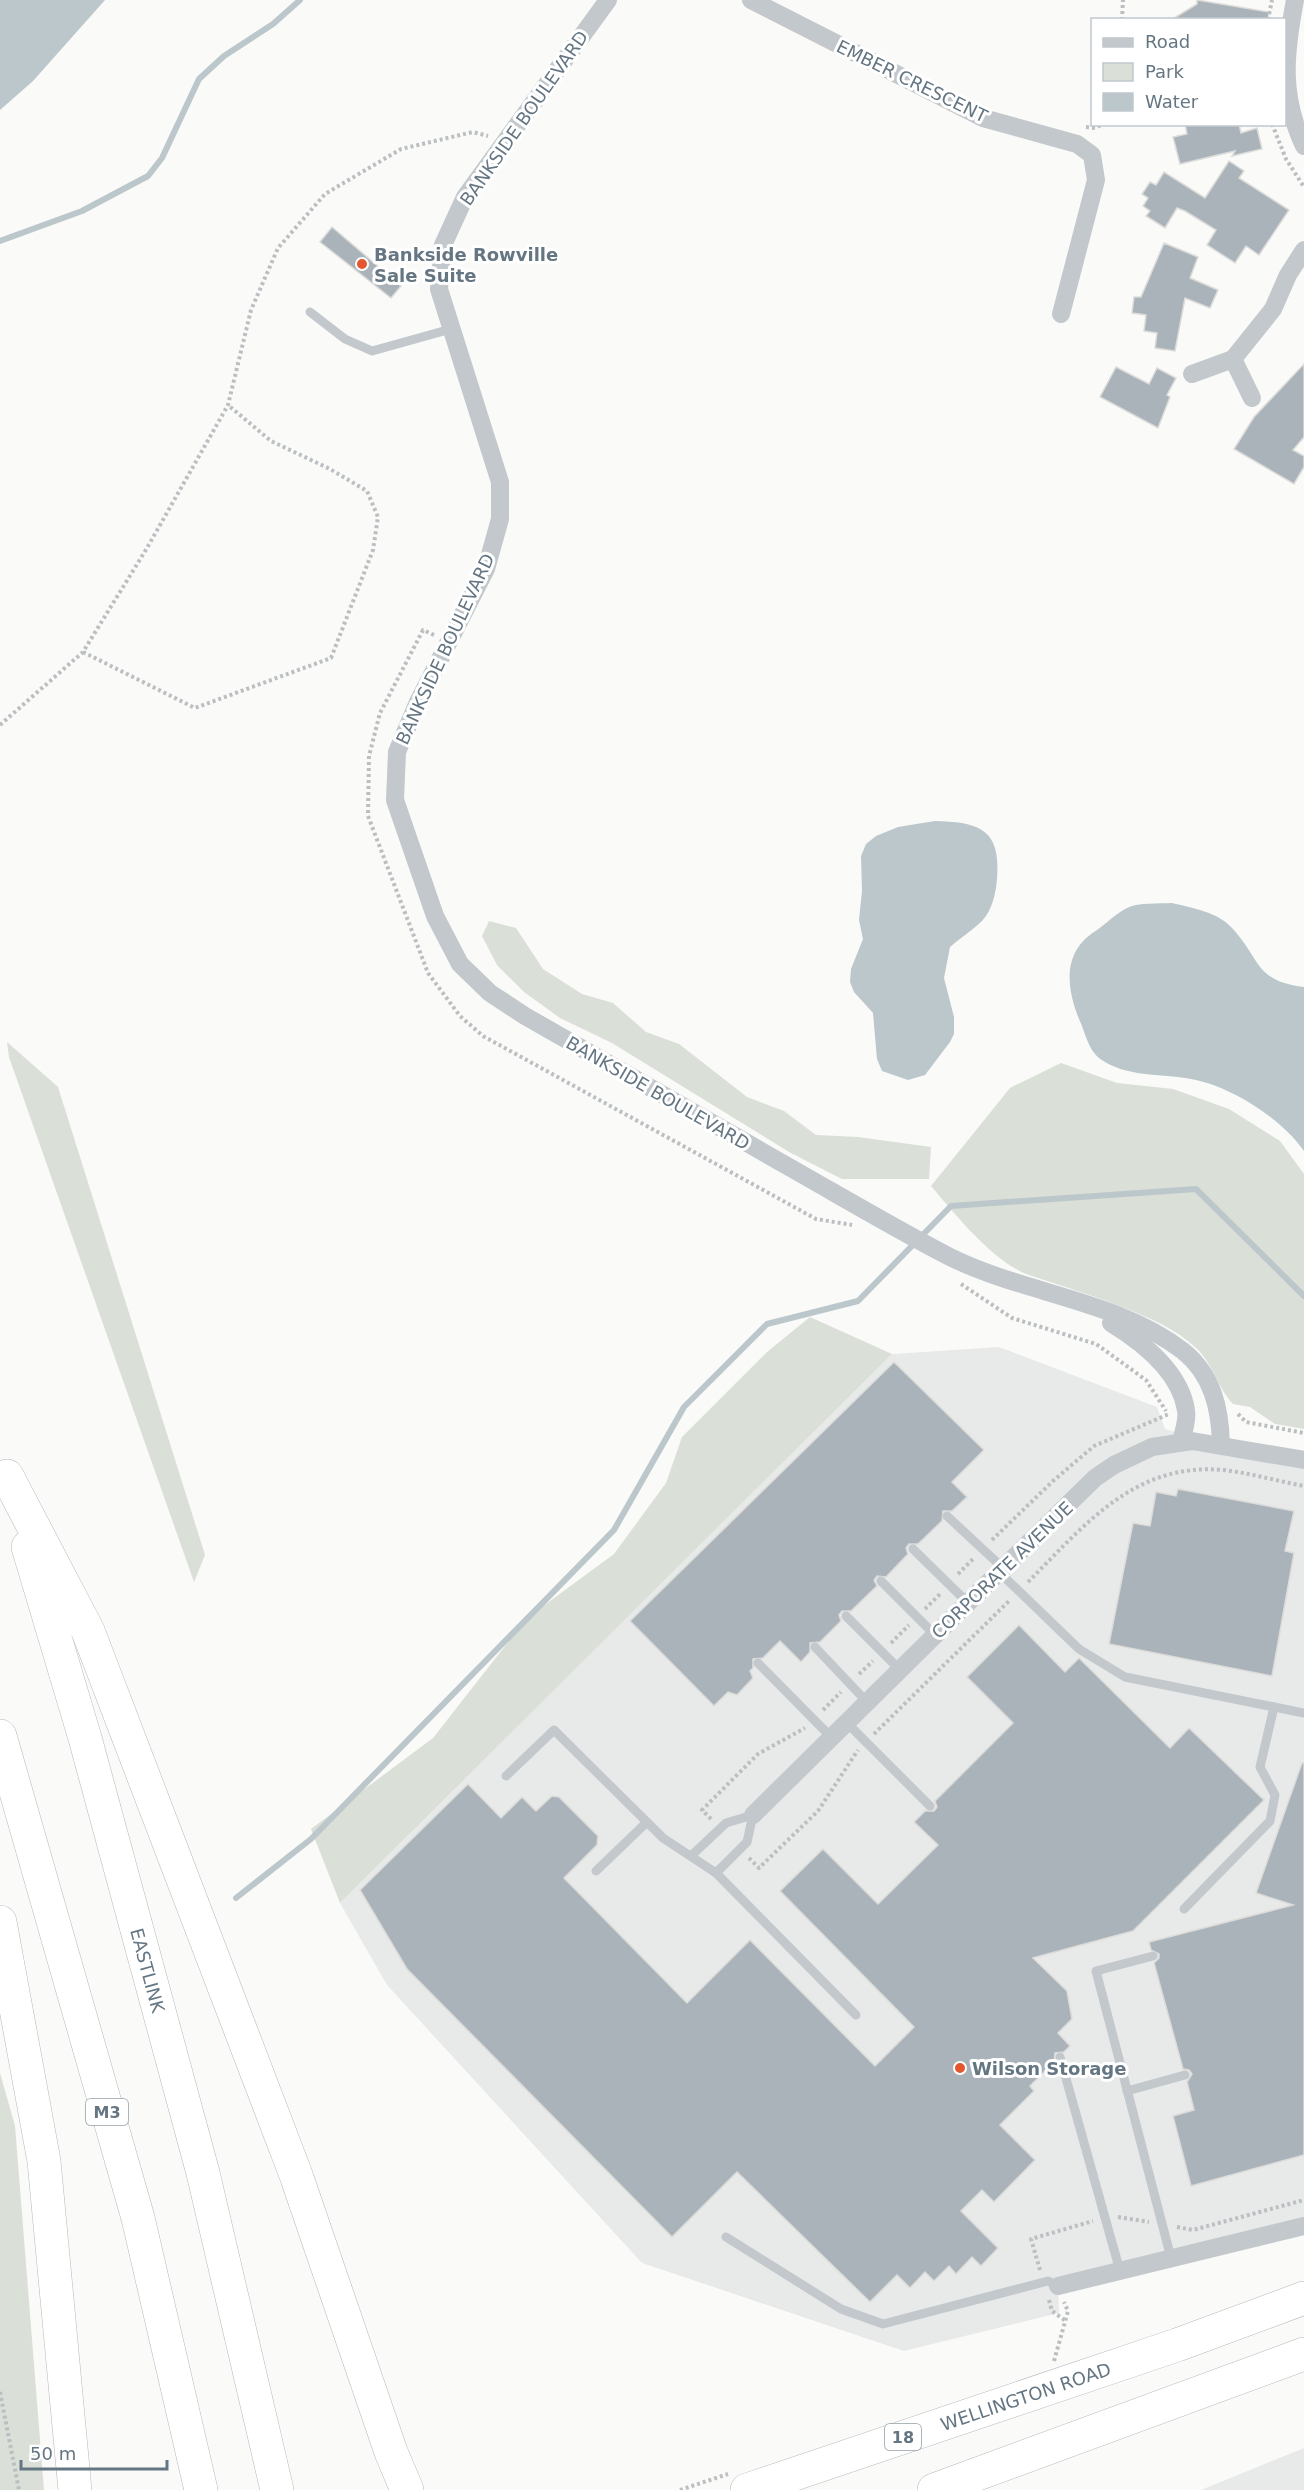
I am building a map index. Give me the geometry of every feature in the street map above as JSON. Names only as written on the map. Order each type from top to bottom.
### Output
[{"type":"highway","points":[[3,1466],[88,1630],[292,2164],[391,2452],[407,2490]]},
{"type":"highway","name":"EASTLINK","points":[[3,1466],[85,1738],[203,2174],[277,2490]]},
{"type":"highway","name":"M3","points":[[0,1737],[138,2218],[201,2490]]},
{"type":"highway","points":[[0,1922],[44,2161],[75,2490]]},
{"type":"highway","name":"WELLINGTON ROAD","points":[[747,2490],[1177,2345],[1304,2298]]},
{"type":"highway","points":[[934,2490],[1304,2354]]},
{"type":"highway","points":[[391,2452],[394,2490]]},
{"type":"street","name":"BANKSIDE BOULEVARD","points":[[608,0],[465,197],[443,245],[439,289],[500,482],[500,519],[486,569],[418,702],[397,752],[396,800],[435,916],[460,964],[490,993],[865,1220],[950,1257],[1115,1314],[1150,1331],[1184,1352],[1206,1375],[1219,1407],[1221,1444]]},
{"type":"street","name":"EMBER CRESCENT","points":[[751,0],[984,118],[1077,144],[1092,155],[1095,180],[1061,314]]},
{"type":"street","points":[[1295,0],[1286,53],[1286,74],[1291,111],[1304,146]]},
{"type":"street","points":[[1192,374],[1233,360],[1273,309],[1288,275],[1304,250]]},
{"type":"street","points":[[1233,360],[1252,398]]},
{"type":"street","name":"BANKSIDE BOULEVARD","points":[[1077,1302],[1134,1338],[1166,1369],[1183,1396],[1186,1410],[1180,1442]]},
{"type":"street","name":"CORPORATE AVENUE","points":[[753,1815],[1001,1570],[1105,1472],[1143,1451],[1180,1442],[1221,1444],[1304,1460]]},
{"type":"street","points":[[1051,2284],[1120,2271],[1304,2226]]},
{"type":"lane","points":[[310,312],[345,339],[372,351],[451,329]]},
{"type":"lane","points":[[947,1516],[1079,1649],[1125,1677],[1304,1713]]},
{"type":"lane","points":[[913,1549],[968,1603]]},
{"type":"lane","points":[[881,1581],[935,1635]]},
{"type":"lane","points":[[846,1616],[900,1670]]},
{"type":"lane","points":[[815,1647],[867,1702]]},
{"type":"lane","points":[[758,1663],[831,1737]]},
{"type":"lane","points":[[1184,1909],[1270,1821],[1275,1796],[1260,1767],[1274,1707]]},
{"type":"lane","points":[[847,1723],[930,1806]]},
{"type":"lane","points":[[506,1776],[554,1730],[663,1838],[716,1873],[856,2014]]},
{"type":"lane","points":[[691,1856],[726,1823],[753,1815],[747,1842],[716,1873]]},
{"type":"lane","points":[[596,1871],[647,1822]]},
{"type":"lane","points":[[1153,1956],[1095,1971],[1171,2258]]},
{"type":"lane","points":[[1059,2057],[1120,2271]]},
{"type":"lane","points":[[1127,2091],[1185,2075]]},
{"type":"lane","points":[[726,2237],[841,2309],[883,2324],[1051,2284]]},
{"type":"path","points":[[1122,18],[1123,0]]},
{"type":"path","points":[[1269,18],[1272,0]]},
{"type":"path","points":[[1273,126],[1286,159],[1304,187]]},
{"type":"path","points":[[0,725],[83,652],[228,405],[250,310],[278,248],[326,194],[401,149],[473,132],[505,140]]},
{"type":"path","points":[[83,652],[195,708],[331,658],[373,550],[378,517],[367,491],[330,469],[271,441],[228,405]]},
{"type":"path","points":[[450,641],[423,630],[380,713],[369,756],[368,816],[428,973],[460,1016],[483,1036],[816,1219],[865,1220]]},
{"type":"path","points":[[956,1281],[1012,1318],[1095,1344],[1146,1380],[1168,1414]]},
{"type":"path","points":[[1233,1406],[1246,1422],[1304,1433]]},
{"type":"path","points":[[1066,2321],[1052,2311],[1051,2284],[1031,2239],[1105,2218],[1118,2217],[1193,2230],[1304,2200]]},
{"type":"path","points":[[0,2392],[19,2490]]},
{"type":"shaded area","points":[[999,1347],[1157,1407],[1165,1429],[1212,1443],[1304,1460],[1304,2226],[1058,2286],[1059,2313],[904,2351],[642,2263],[387,1985],[340,1903],[892,1354]]},
{"type":"shaded area","points":[[1304,2448],[1304,2490],[1201,2490]]},
{"type":"green space","points":[[489,921],[516,928],[543,969],[582,994],[613,1003],[646,1032],[679,1044],[747,1097],[784,1111],[816,1135],[858,1137],[931,1147],[929,1179],[842,1179],[789,1152],[612,1043],[560,1018],[524,992],[497,965],[482,936]]},
{"type":"green space","points":[[7,1042],[58,1087],[205,1555],[194,1582],[9,1057]]},
{"type":"green space","points":[[1061,1063],[1117,1083],[1173,1089],[1229,1109],[1280,1141],[1304,1174],[1304,1429],[1275,1424],[1250,1407],[1233,1404],[1201,1353],[1180,1335],[1161,1324],[1093,1296],[1029,1275],[1003,1261],[953,1212],[931,1186],[1010,1088]]},
{"type":"green space","points":[[810,1317],[892,1354],[340,1903],[311,1829],[433,1738],[527,1618],[614,1554],[666,1483],[682,1437],[767,1352]]},
{"type":"green space","points":[[0,2073],[15,2126],[44,2490],[0,2490]]},
{"type":"water","points":[[0,0],[105,0],[33,81],[0,110]]},
{"type":"water","points":[[935,821],[964,823],[984,832],[991,839],[997,862],[997,883],[986,916],[950,947],[944,978],[954,1017],[954,1034],[925,1075],[908,1080],[882,1071],[877,1059],[873,1013],[854,992],[850,982],[851,969],[863,939],[859,920],[862,891],[861,856],[866,844],[876,836],[898,827]]},
{"type":"water","points":[[1172,903],[1204,911],[1220,918],[1232,928],[1267,974],[1276,980],[1304,987],[1304,1151],[1283,1127],[1239,1096],[1191,1079],[1120,1069],[1099,1058],[1091,1048],[1070,989],[1071,964],[1075,952],[1083,941],[1127,908],[1143,904]]},
{"type":"building","points":[[1197,0],[1269,12],[1268,18],[1174,18],[1197,4]]},
{"type":"building","points":[[1185,126],[1239,126],[1241,133],[1257,128],[1262,149],[1232,156],[1235,151],[1180,164],[1173,137],[1187,134]]},
{"type":"building","points":[[1229,161],[1244,171],[1239,178],[1289,210],[1259,255],[1246,246],[1235,263],[1207,245],[1216,230],[1185,211],[1177,208],[1165,228],[1146,216],[1150,211],[1143,206],[1148,198],[1142,194],[1150,182],[1156,185],[1164,172],[1205,198]]},
{"type":"building","name":"Bankside Rowville Sale Suite","points":[[332,227],[401,286],[391,298],[320,242]]},
{"type":"building","points":[[1164,243],[1198,257],[1190,278],[1218,290],[1210,308],[1185,298],[1175,351],[1155,348],[1157,333],[1144,331],[1146,315],[1132,313],[1134,297],[1141,297]]},
{"type":"building","points":[[1304,364],[1304,437],[1293,450],[1304,456],[1304,467],[1294,484],[1234,449],[1254,417]]},
{"type":"building","points":[[1116,367],[1149,384],[1157,368],[1176,378],[1167,395],[1170,397],[1158,428],[1100,397]]},
{"type":"building","points":[[894,1362],[984,1450],[952,1482],[967,1497],[952,1511],[943,1511],[942,1521],[918,1544],[909,1544],[906,1548],[908,1554],[886,1577],[877,1576],[874,1580],[877,1586],[851,1611],[842,1611],[839,1615],[841,1621],[820,1642],[810,1643],[810,1652],[801,1662],[780,1641],[763,1658],[753,1659],[753,1668],[750,1671],[753,1678],[737,1695],[728,1692],[714,1706],[630,1621]]},
{"type":"building","points":[[1178,1489],[1294,1511],[1285,1551],[1294,1553],[1272,1676],[1109,1644],[1133,1523],[1150,1526],[1156,1492],[1176,1496]]},
{"type":"building","points":[[1019,1625],[1065,1672],[1079,1658],[1170,1748],[1189,1728],[1264,1800],[1133,1931],[1033,1958],[1067,1991],[1072,2019],[1058,2033],[1070,2046],[1064,2052],[1055,2053],[1054,2062],[1030,2086],[1034,2091],[1000,2125],[1035,2160],[994,2202],[982,2190],[961,2211],[998,2248],[981,2266],[972,2257],[956,2274],[949,2266],[934,2281],[925,2272],[910,2288],[897,2275],[870,2302],[737,2172],[672,2237],[407,1969],[360,1890],[468,1784],[501,1818],[522,1797],[536,1811],[552,1796],[559,1797],[598,1836],[597,1845],[564,1878],[687,2003],[750,1940],[875,2066],[914,2027],[780,1891],[823,1849],[878,1904],[938,1845],[914,1822],[925,1811],[934,1811],[937,1807],[935,1801],[1013,1723],[967,1677]]},
{"type":"building","points":[[1302,1763],[1304,1763],[1304,2155],[1191,2186],[1173,2116],[1194,2110],[1187,2082],[1192,2074],[1189,2070],[1183,2069],[1154,1963],[1159,1958],[1159,1954],[1151,1950],[1149,1942],[1293,1905],[1256,1893]]},
{"type":"waterway","points":[[0,241],[82,211],[148,176],[162,158],[199,79],[224,56],[273,24],[300,0]]},
{"type":"waterway","points":[[236,1898],[311,1839],[614,1530],[684,1407],[767,1324],[858,1301],[951,1206],[1196,1189],[1304,1296]]},
{"type":"place","name":"Bankside Rowville Sale Suite","points":[[362,264]]},
{"type":"place","name":"Wilson Storage","points":[[960,2068]]}]
